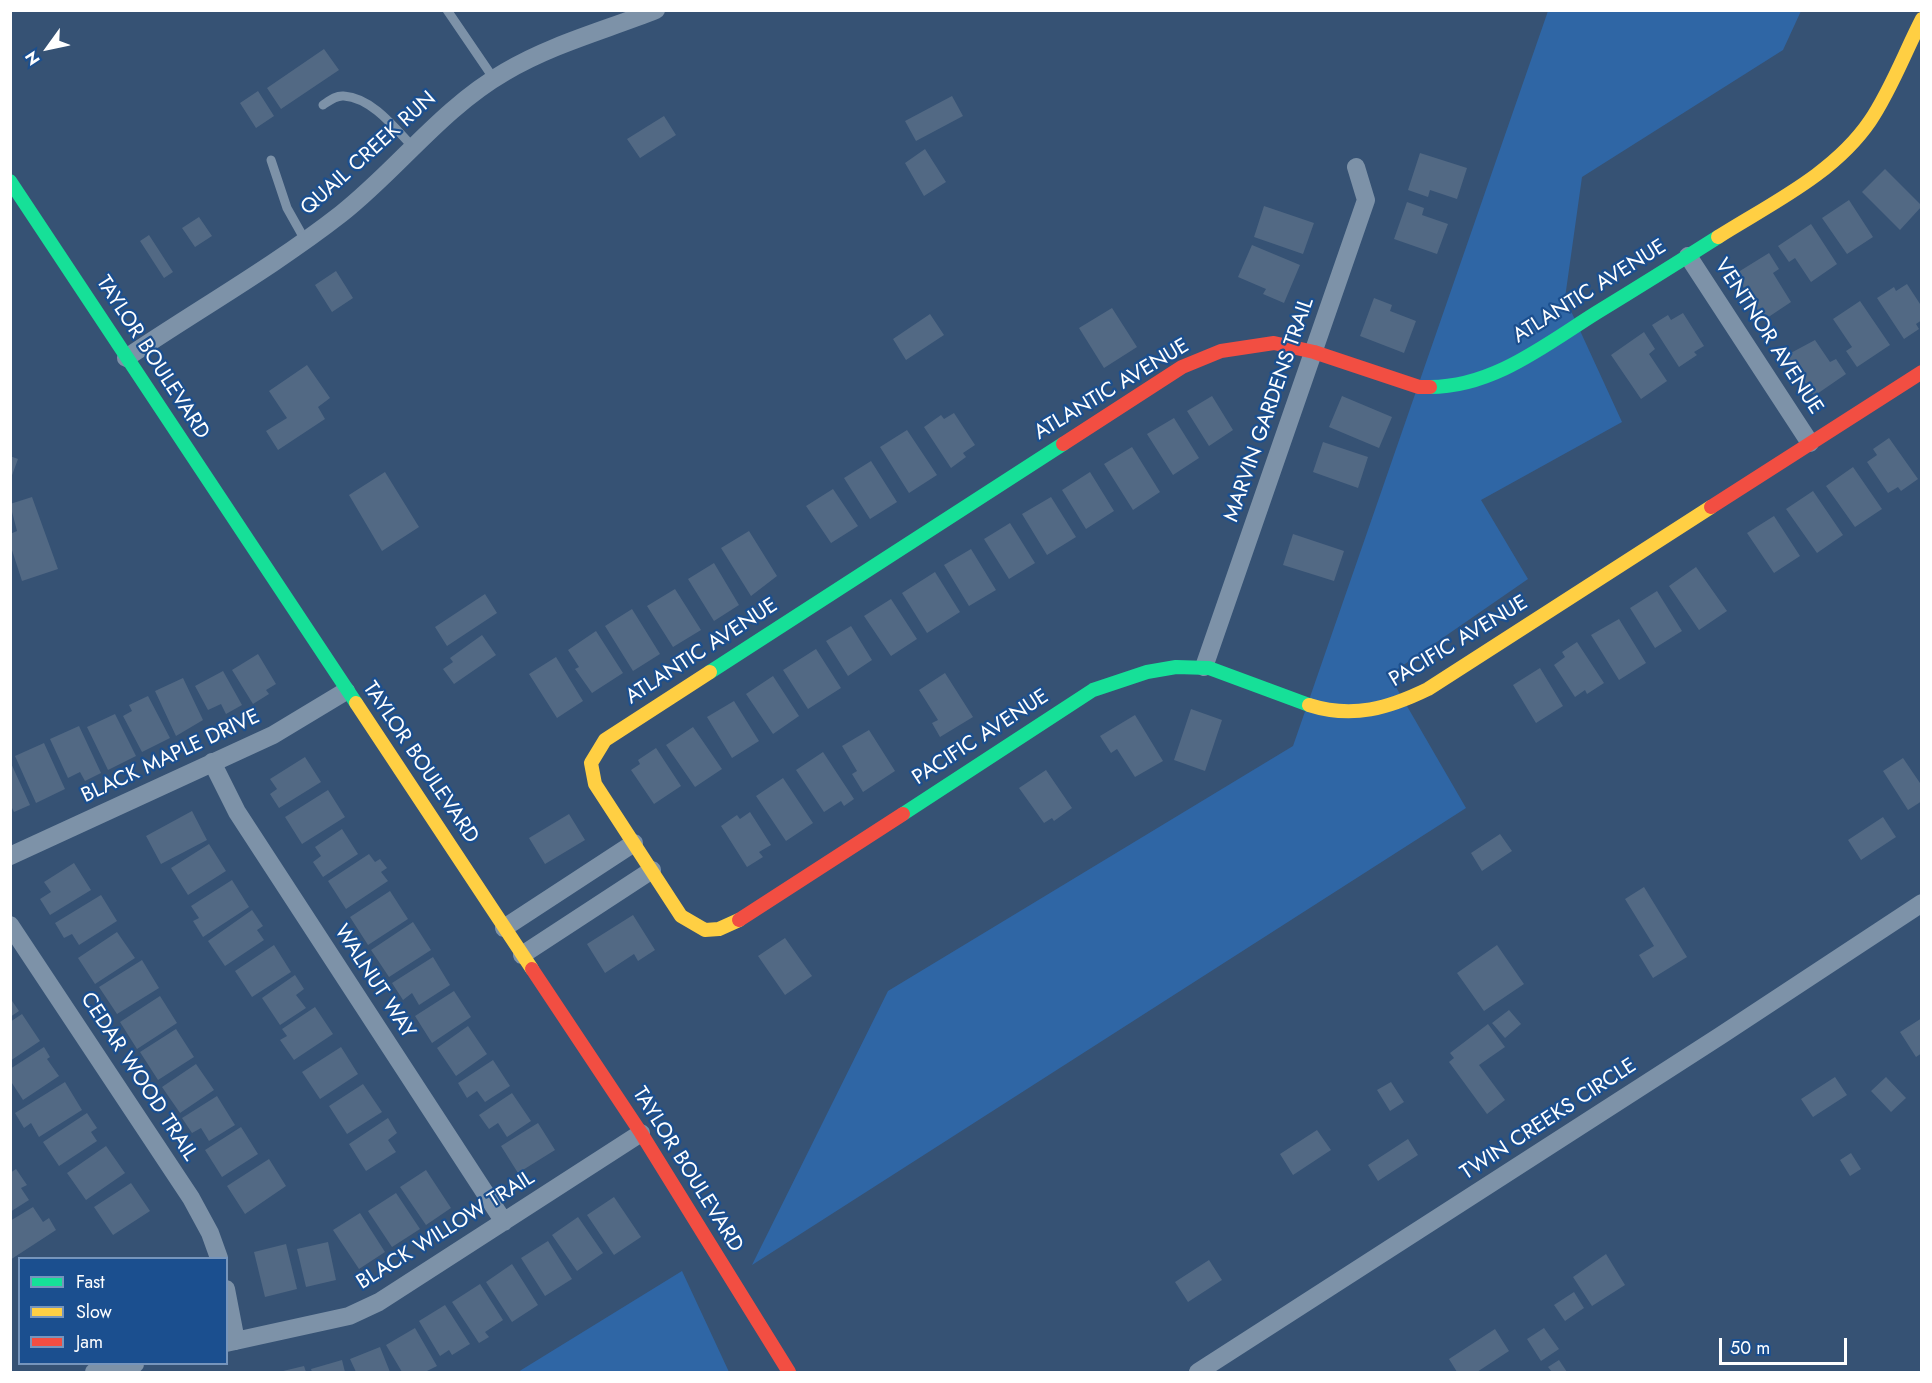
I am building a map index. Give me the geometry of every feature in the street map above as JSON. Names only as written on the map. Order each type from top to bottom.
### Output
[{"type":"street","name":"QUAIL CREEK RUN","points":[[126,358],[343,213],[412,146],[494,79],[556,47],[656,10]]},
{"type":"street","name":"ATLANTIC AVENUE","points":[[634,843],[595,784],[591,763],[604,740],[1182,367],[1221,351],[1274,344],[1314,352],[1419,387],[1454,387],[1489,376],[1527,357],[1688,256],[1807,181],[1843,153],[1870,121],[1922,19]]},
{"type":"street","name":"MARVIN GARDENS TRAIL","points":[[1204,667],[1366,200],[1356,167]]},
{"type":"street","name":"TAYLOR BOULEVARD","points":[[10,181],[641,1133],[789,1372]]},
{"type":"street","name":"VENTNOR AVENUE","points":[[1688,256],[1810,443]]},
{"type":"street","name":"PACIFIC AVENUE","points":[[652,870],[681,916],[705,930],[719,929],[751,914],[1093,690],[1158,669],[1204,667],[1337,712],[1365,714],[1399,705],[1922,372]]},
{"type":"street","name":"BLACK MAPLE DRIVE","points":[[10,856],[273,735],[346,691]]},
{"type":"street","name":"WALNUT WAY","points":[[212,762],[237,812],[504,1222]]},
{"type":"street","points":[[504,928],[634,843],[652,870],[522,955]]},
{"type":"street","name":"TWIN CREEKS CIRCLE","points":[[1198,1372],[1720,1036],[1922,903]]},
{"type":"street","name":"CEDAR WOOD TRAIL","points":[[10,925],[190,1198],[210,1233],[219,1257]]},
{"type":"street","name":"BLACK WILLOW TRAIL","points":[[231,1342],[349,1316],[379,1302],[641,1133]]},
{"type":"street","points":[[228,1310],[231,1342]]},
{"type":"street","points":[[94,1372],[130,1365]]},
{"type":"lane","points":[[447,11],[494,79]]},
{"type":"lane","points":[[323,105],[344,96],[354,99],[386,118],[412,146]]},
{"type":"lane","points":[[271,160],[288,208],[305,240]]},
{"type":"shaded area","points":[[1548,11],[1801,11],[1783,50],[1582,177],[1565,298],[1622,422],[1481,500],[1528,579],[1389,675],[1466,808],[752,1265],[888,991],[1293,746]]},
{"type":"shaded area","points":[[682,1271],[729,1372],[518,1372]]},
{"type":"building","points":[[324,49],[339,70],[281,109],[267,88]]},
{"type":"building","points":[[258,91],[274,116],[256,128],[240,103]]},
{"type":"building","points":[[952,96],[963,116],[916,141],[905,121]]},
{"type":"building","points":[[664,116],[676,135],[640,158],[627,139]]},
{"type":"building","points":[[925,149],[946,182],[924,196],[905,163]]},
{"type":"building","points":[[1420,153],[1467,168],[1457,199],[1430,190],[1428,197],[1408,190]]},
{"type":"building","points":[[1885,169],[1922,206],[1900,230],[1862,192]]},
{"type":"building","points":[[1849,200],[1873,237],[1847,254],[1822,218]]},
{"type":"building","points":[[1407,202],[1424,208],[1422,215],[1448,224],[1437,254],[1394,239]]},
{"type":"building","points":[[1264,206],[1314,223],[1303,254],[1254,237]]},
{"type":"building","points":[[199,217],[212,236],[195,247],[182,228]]},
{"type":"building","points":[[1811,224],[1837,264],[1811,282],[1795,258],[1789,262],[1778,246]]},
{"type":"building","points":[[149,235],[173,272],[164,278],[140,241]]},
{"type":"building","points":[[1252,245],[1300,265],[1284,303],[1263,294],[1266,289],[1238,277]]},
{"type":"building","points":[[1769,253],[1779,269],[1773,273],[1791,302],[1764,320],[1735,274]]},
{"type":"building","points":[[336,271],[353,298],[332,312],[315,285]]},
{"type":"building","points":[[1907,284],[1922,307],[1922,320],[1916,324],[1919,329],[1904,339],[1877,298],[1894,287],[1896,291]]},
{"type":"building","points":[[1374,298],[1392,305],[1390,311],[1416,321],[1404,353],[1360,336]]},
{"type":"building","points":[[1860,301],[1890,345],[1857,367],[1846,351],[1852,347],[1833,319]]},
{"type":"building","points":[[1112,308],[1137,347],[1104,368],[1079,328]]},
{"type":"building","points":[[1683,313],[1704,346],[1694,352],[1697,355],[1679,367],[1652,325],[1668,315],[1671,320]]},
{"type":"building","points":[[930,314],[944,335],[906,360],[893,339]]},
{"type":"building","points":[[1644,332],[1655,349],[1649,354],[1667,381],[1641,399],[1611,355]]},
{"type":"building","points":[[1815,340],[1830,362],[1836,359],[1846,374],[1814,396],[1787,355]]},
{"type":"building","points":[[307,365],[330,398],[318,407],[325,419],[278,450],[266,431],[287,418],[269,391]]},
{"type":"building","points":[[1212,396],[1233,430],[1209,446],[1187,411]]},
{"type":"building","points":[[1342,396],[1392,417],[1379,448],[1329,427]]},
{"type":"building","points":[[954,413],[975,445],[963,453],[966,457],[951,468],[924,427],[941,415],[944,419]]},
{"type":"building","points":[[1174,418],[1199,458],[1173,475],[1147,434]]},
{"type":"building","points":[[907,430],[937,475],[909,493],[880,447]]},
{"type":"building","points":[[1889,438],[1918,479],[1901,491],[1898,487],[1888,493],[1867,462],[1877,455],[1873,449]]},
{"type":"building","points":[[1323,442],[1368,457],[1358,488],[1313,472]]},
{"type":"building","points":[[1132,447],[1160,492],[1133,510],[1104,464]]},
{"type":"building","points":[[10,456],[18,459],[11,478],[10,478]]},
{"type":"building","points":[[871,461],[897,502],[870,519],[844,478]]},
{"type":"building","points":[[1853,467],[1882,509],[1855,527],[1826,486]]},
{"type":"building","points":[[385,472],[419,527],[382,551],[349,495]]},
{"type":"building","points":[[1090,472],[1114,511],[1086,529],[1062,490]]},
{"type":"building","points":[[833,489],[858,526],[831,543],[806,506]]},
{"type":"building","points":[[1813,491],[1843,535],[1817,553],[1786,509]]},
{"type":"building","points":[[32,497],[58,569],[22,581],[10,544],[10,534],[17,531],[10,504]]},
{"type":"building","points":[[1051,497],[1076,537],[1047,555],[1022,514]]},
{"type":"building","points":[[1774,516],[1800,556],[1774,573],[1747,533]]},
{"type":"building","points":[[1010,523],[1035,563],[1009,579],[984,539]]},
{"type":"building","points":[[749,531],[777,576],[751,596],[721,548]]},
{"type":"building","points":[[1293,534],[1344,551],[1334,581],[1283,565]]},
{"type":"building","points":[[971,549],[996,590],[969,606],[944,565]]},
{"type":"building","points":[[714,563],[739,605],[714,621],[688,579]]},
{"type":"building","points":[[1696,567],[1727,611],[1699,630],[1669,586]]},
{"type":"building","points":[[935,572],[960,612],[927,633],[902,593]]},
{"type":"building","points":[[675,589],[701,630],[673,647],[647,606]]},
{"type":"building","points":[[1657,591],[1682,631],[1655,648],[1630,608]]},
{"type":"building","points":[[485,594],[497,613],[447,646],[435,627]]},
{"type":"building","points":[[891,599],[917,639],[891,656],[864,616]]},
{"type":"building","points":[[632,609],[660,654],[633,671],[605,626]]},
{"type":"building","points":[[1619,619],[1646,663],[1619,680],[1591,635]]},
{"type":"building","points":[[851,626],[872,660],[848,676],[826,641]]},
{"type":"building","points":[[596,631],[623,673],[592,693],[575,669],[579,667],[568,650]]},
{"type":"building","points":[[482,635],[496,655],[454,684],[443,669],[453,662],[450,658]]},
{"type":"building","points":[[1577,642],[1604,683],[1587,694],[1585,690],[1575,697],[1554,665],[1565,657],[1562,652]]},
{"type":"building","points":[[816,649],[841,688],[808,709],[783,670]]},
{"type":"building","points":[[258,654],[276,684],[266,690],[269,694],[253,704],[232,670]]},
{"type":"building","points":[[556,657],[583,701],[557,718],[529,674]]},
{"type":"building","points":[[1540,668],[1563,706],[1536,723],[1513,685]]},
{"type":"building","points":[[223,671],[242,705],[226,714],[221,704],[208,710],[195,686]]},
{"type":"building","points":[[945,673],[973,717],[940,737],[932,723],[938,720],[919,690]]},
{"type":"building","points":[[773,676],[799,716],[773,734],[746,694]]},
{"type":"building","points":[[183,678],[203,720],[176,736],[155,691]]},
{"type":"building","points":[[148,696],[170,738],[142,752],[123,716],[132,711],[129,705]]},
{"type":"building","points":[[734,701],[759,741],[732,758],[707,717]]},
{"type":"building","points":[[1191,709],[1222,720],[1205,771],[1174,760]]},
{"type":"building","points":[[115,714],[136,756],[108,770],[87,727]]},
{"type":"building","points":[[1135,715],[1163,761],[1135,777],[1117,749],[1111,753],[1100,736]]},
{"type":"building","points":[[79,726],[101,773],[85,781],[80,772],[68,778],[50,739]]},
{"type":"building","points":[[693,727],[722,769],[695,787],[666,745]]},
{"type":"building","points":[[869,730],[895,771],[863,792],[852,774],[857,771],[842,746]]},
{"type":"building","points":[[44,743],[65,789],[36,803],[15,756]]},
{"type":"building","points":[[656,748],[681,786],[654,804],[631,770],[640,764],[638,760]]},
{"type":"building","points":[[823,752],[854,799],[844,806],[841,801],[824,812],[796,770]]},
{"type":"building","points":[[305,757],[321,782],[279,808],[270,794],[277,789],[270,779]]},
{"type":"building","points":[[1903,758],[1922,786],[1922,801],[1908,810],[1883,771]]},
{"type":"building","points":[[10,761],[30,805],[14,812],[10,804]]},
{"type":"building","points":[[1046,770],[1072,808],[1054,821],[1052,818],[1044,823],[1019,788]]},
{"type":"building","points":[[783,778],[813,823],[786,841],[756,796]]},
{"type":"building","points":[[328,790],[345,817],[302,844],[285,817]]},
{"type":"building","points":[[192,811],[207,840],[161,864],[146,836]]},
{"type":"building","points":[[750,812],[771,845],[759,852],[763,857],[747,867],[721,826],[737,815],[740,819]]},
{"type":"building","points":[[569,814],[585,840],[545,864],[529,838]]},
{"type":"building","points":[[1883,817],[1896,837],[1861,860],[1848,840]]},
{"type":"building","points":[[342,829],[358,854],[323,877],[313,862],[321,856],[315,847]]},
{"type":"building","points":[[1500,834],[1512,851],[1482,871],[1471,853]]},
{"type":"building","points":[[209,844],[226,871],[188,895],[171,868]]},
{"type":"building","points":[[369,854],[375,862],[380,859],[387,868],[381,872],[388,881],[346,909],[328,881]]},
{"type":"building","points":[[74,863],[91,890],[50,915],[40,899],[51,892],[44,882]]},
{"type":"building","points":[[232,880],[249,907],[203,937],[193,921],[199,918],[191,906]]},
{"type":"building","points":[[1644,887],[1687,957],[1653,978],[1639,955],[1654,946],[1625,899]]},
{"type":"building","points":[[390,891],[408,919],[368,945],[350,917]]},
{"type":"building","points":[[101,895],[117,921],[79,945],[72,934],[64,938],[55,923]]},
{"type":"building","points":[[252,910],[263,926],[257,930],[264,940],[225,966],[208,941]]},
{"type":"building","points":[[633,915],[655,950],[638,961],[634,954],[605,973],[587,944]]},
{"type":"building","points":[[413,922],[431,950],[389,977],[371,950]]},
{"type":"building","points":[[117,932],[135,958],[95,984],[78,958]]},
{"type":"building","points":[[785,938],[812,976],[785,995],[758,956]]},
{"type":"building","points":[[274,945],[291,972],[252,997],[235,971]]},
{"type":"building","points":[[1497,945],[1524,984],[1484,1011],[1457,973]]},
{"type":"building","points":[[433,957],[450,985],[419,1005],[412,993],[403,1000],[392,983]]},
{"type":"building","points":[[142,960],[159,988],[117,1014],[99,987]]},
{"type":"building","points":[[295,975],[304,989],[296,995],[306,1008],[280,1025],[262,998]]},
{"type":"building","points":[[454,991],[471,1017],[432,1043],[415,1016]]},
{"type":"building","points":[[160,996],[177,1023],[137,1049],[120,1022]]},
{"type":"building","points":[[10,998],[19,1011],[10,1017]]},
{"type":"building","points":[[315,1007],[333,1034],[294,1060],[280,1040],[287,1036],[282,1029]]},
{"type":"building","points":[[1509,1010],[1521,1024],[1505,1038],[1492,1023]]},
{"type":"building","points":[[22,1014],[40,1041],[10,1061],[10,1022]]},
{"type":"building","points":[[1922,1018],[1922,1053],[1916,1057],[1900,1032]]},
{"type":"building","points":[[1488,1024],[1505,1047],[1479,1065],[1505,1100],[1487,1114],[1449,1062],[1454,1058],[1450,1053]]},
{"type":"building","points":[[468,1026],[487,1054],[456,1076],[437,1048]]},
{"type":"building","points":[[176,1029],[194,1057],[158,1080],[140,1052]]},
{"type":"building","points":[[44,1047],[50,1057],[47,1059],[59,1076],[23,1100],[10,1080],[10,1069]]},
{"type":"building","points":[[341,1047],[358,1074],[320,1099],[302,1072]]},
{"type":"building","points":[[493,1060],[510,1086],[485,1102],[477,1091],[467,1098],[458,1083]]},
{"type":"building","points":[[196,1064],[214,1090],[180,1113],[162,1087]]},
{"type":"building","points":[[1835,1077],[1847,1095],[1813,1117],[1801,1099]]},
{"type":"building","points":[[1886,1077],[1906,1098],[1891,1112],[1871,1091]]},
{"type":"building","points":[[65,1082],[82,1110],[39,1137],[31,1123],[24,1128],[15,1113]]},
{"type":"building","points":[[1391,1082],[1404,1102],[1390,1111],[1377,1090]]},
{"type":"building","points":[[363,1084],[382,1112],[347,1134],[329,1106]]},
{"type":"building","points":[[512,1093],[531,1121],[507,1137],[498,1123],[489,1129],[479,1115]]},
{"type":"building","points":[[217,1096],[235,1125],[209,1141],[201,1128],[192,1133],[182,1118]]},
{"type":"building","points":[[87,1113],[97,1128],[91,1132],[97,1141],[59,1166],[43,1142]]},
{"type":"building","points":[[388,1118],[397,1133],[388,1140],[396,1152],[366,1171],[349,1144]]},
{"type":"building","points":[[538,1123],[555,1150],[518,1173],[501,1146]]},
{"type":"building","points":[[241,1127],[258,1154],[222,1177],[205,1150]]},
{"type":"building","points":[[1317,1130],[1331,1150],[1293,1175],[1280,1154]]},
{"type":"building","points":[[1408,1139],[1418,1155],[1378,1181],[1368,1165]]},
{"type":"building","points":[[106,1146],[125,1173],[86,1200],[67,1173]]},
{"type":"building","points":[[1851,1153],[1861,1169],[1850,1176],[1840,1160]]},
{"type":"building","points":[[269,1159],[286,1186],[245,1214],[227,1186]]},
{"type":"building","points":[[16,1169],[27,1185],[21,1188],[29,1200],[10,1212],[10,1173]]},
{"type":"building","points":[[426,1170],[451,1208],[426,1225],[400,1187]]},
{"type":"building","points":[[131,1183],[150,1211],[113,1235],[94,1207]]},
{"type":"building","points":[[396,1193],[420,1229],[392,1247],[368,1211]]},
{"type":"building","points":[[614,1197],[641,1237],[614,1255],[587,1215]]},
{"type":"building","points":[[33,1207],[43,1222],[49,1218],[56,1230],[10,1260],[10,1221]]},
{"type":"building","points":[[360,1213],[385,1252],[359,1269],[333,1230]]},
{"type":"building","points":[[578,1217],[603,1253],[577,1271],[552,1235]]},
{"type":"building","points":[[548,1241],[572,1279],[545,1296],[521,1258]]},
{"type":"building","points":[[328,1242],[336,1280],[306,1287],[297,1249]]},
{"type":"building","points":[[286,1244],[297,1289],[265,1297],[254,1252]]},
{"type":"building","points":[[1606,1254],[1625,1285],[1592,1306],[1573,1277]]},
{"type":"building","points":[[1209,1260],[1222,1280],[1188,1302],[1175,1282]]},
{"type":"building","points":[[512,1264],[538,1305],[512,1322],[486,1282]]},
{"type":"building","points":[[480,1284],[503,1320],[485,1332],[489,1337],[479,1343],[452,1302]]},
{"type":"building","points":[[1574,1292],[1584,1308],[1565,1321],[1554,1305]]},
{"type":"building","points":[[445,1305],[470,1344],[452,1355],[449,1350],[440,1356],[419,1321]]},
{"type":"building","points":[[415,1328],[437,1366],[425,1372],[402,1372],[386,1345]]},
{"type":"building","points":[[1544,1328],[1559,1349],[1541,1361],[1527,1339]]},
{"type":"building","points":[[1495,1329],[1509,1351],[1477,1372],[1457,1372],[1449,1359]]},
{"type":"building","points":[[380,1347],[390,1372],[356,1372],[350,1359]]},
{"type":"building","points":[[342,1360],[345,1372],[312,1372],[311,1369]]},
{"type":"building","points":[[1559,1360],[1567,1372],[1552,1372],[1548,1367]]},
{"type":"building","points":[[304,1366],[306,1372],[279,1372]]},
{"type":"traffic: fast","points":[[10,181],[356,703]]},
{"type":"traffic: fast","points":[[1430,387],[1475,380],[1518,362],[1718,237]]},
{"type":"traffic: fast","points":[[710,672],[1063,444]]},
{"type":"traffic: fast","points":[[903,814],[1093,690],[1147,672],[1176,667],[1209,668],[1309,705]]},
{"type":"traffic: slow","points":[[1718,237],[1820,172],[1855,140],[1885,97],[1922,19]]},
{"type":"traffic: slow","points":[[1309,705],[1325,709],[1356,711],[1385,706],[1428,689],[1711,507]]},
{"type":"traffic: slow","points":[[710,672],[605,740],[591,763],[595,784],[681,916],[705,930],[719,929],[739,920]]},
{"type":"traffic: slow","points":[[356,703],[532,969]]},
{"type":"traffic: jam","points":[[1063,444],[1182,367],[1221,351],[1274,343],[1314,352],[1419,387],[1430,387]]},
{"type":"traffic: jam","points":[[1711,507],[1922,372]]},
{"type":"traffic: jam","points":[[739,920],[903,814]]},
{"type":"traffic: jam","points":[[532,969],[641,1133],[789,1372]]}]
